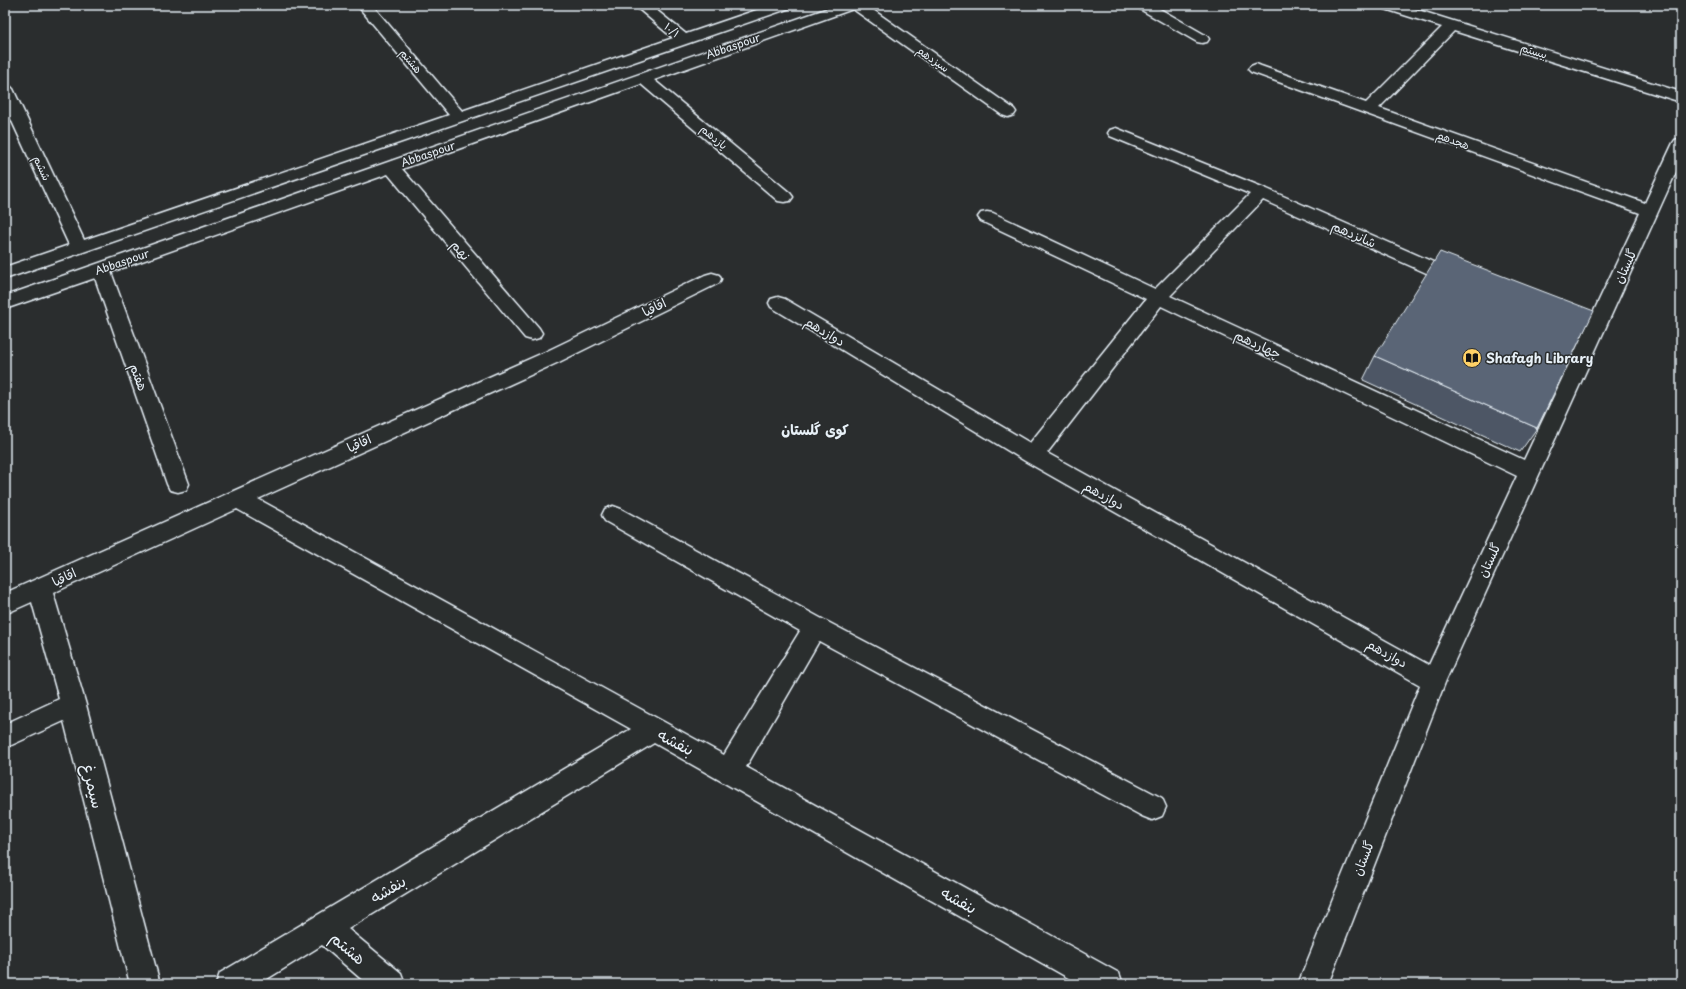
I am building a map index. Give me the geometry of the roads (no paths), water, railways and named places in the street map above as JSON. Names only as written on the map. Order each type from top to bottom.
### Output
[{"type":"street","name":"هشتم","points":[[364,5],[459,117]]},
{"type":"street","name":"۱۰/۱","points":[[641,5],[684,40]]},
{"type":"street","name":"Abbaspour","points":[[5,273],[684,40],[762,8],[785,5]]},
{"type":"street","name":"Abbaspour","points":[[5,303],[851,5]]},
{"type":"street","name":"سیزدهم","points":[[857,5],[1008,112]]},
{"type":"street","points":[[1143,5],[1202,39]]},
{"type":"street","name":"بیستم","points":[[1387,5],[1681,97]]},
{"type":"street","points":[[1369,109],[1452,25]]},
{"type":"street","points":[[709,31],[729,48]]},
{"type":"street","name":"هجدهم","points":[[1256,69],[1650,211]]},
{"type":"street","name":"یازدهم","points":[[643,78],[784,197]]},
{"type":"street","name":"ششم","points":[[5,89],[79,248]]},
{"type":"street","name":"شانزدهم","points":[[1116,133],[1261,193],[1476,288]]},
{"type":"street","name":"گلستان","points":[[1313,984],[1434,680],[1529,472],[1584,335],[1650,211],[1681,143]]},
{"type":"street","name":"نهم","points":[[391,167],[532,333]]},
{"type":"street","points":[[1033,455],[1158,297],[1261,193]]},
{"type":"street","name":"چهاردهم","points":[[987,217],[1529,472]]},
{"type":"street","name":"هفتم","points":[[101,269],[178,484]]},
{"type":"street","name":"اقاقیا","points":[[5,604],[552,357],[712,279]]},
{"type":"street","name":"دوازدهم","points":[[778,303],[1033,455],[1434,680]]},
{"type":"street","points":[[237,498],[654,729]]},
{"type":"street","points":[[613,515],[815,627],[1152,807]]},
{"type":"street","name":"سیمرغ","points":[[40,588],[73,705],[144,984]]},
{"type":"street","points":[[729,771],[815,627]]},
{"type":"street","points":[[5,736],[73,705]]},
{"type":"street","name":"بنفشه","points":[[231,984],[654,729],[1108,984]]},
{"type":"street","name":"هشتم","points":[[324,928],[390,984]]},
{"type":"place","name":"Shafagh Library","points":[[1472,358]]},
{"type":"district","name":"کوی گلستان","points":[[815,430]]}]
